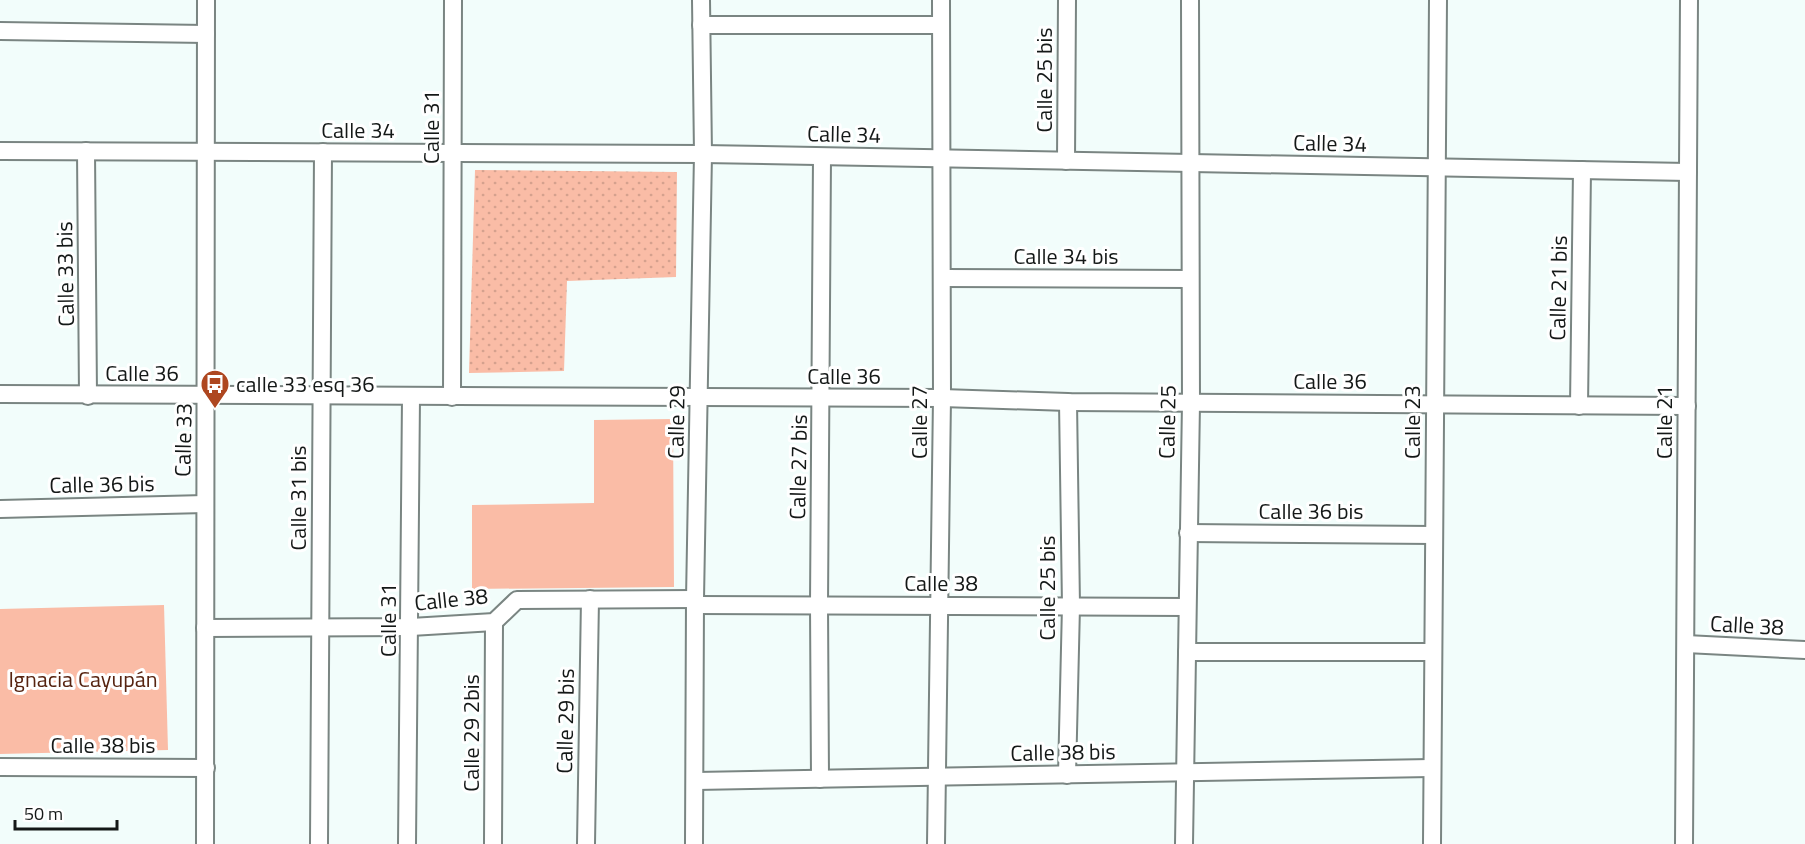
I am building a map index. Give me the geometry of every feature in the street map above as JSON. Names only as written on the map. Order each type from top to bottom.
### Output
[{"type":"street","name":"Calle 33","points":[[205,844],[206,0]]},
{"type":"street","name":"Calle 31","points":[[452,397],[453,0]]},
{"type":"street","name":"Calle 29","points":[[694,844],[695,602],[703,154],[701,0]]},
{"type":"street","name":"Calle 27","points":[[936,844],[942,398],[941,0]]},
{"type":"street","name":"Calle 25 bis","points":[[1066,161],[1067,0]]},
{"type":"street","name":"Calle 25","points":[[1184,844],[1191,403],[1190,0]]},
{"type":"street","name":"Calle 23","points":[[1432,844],[1438,0]]},
{"type":"street","name":"Calle 21","points":[[1684,844],[1689,0]]},
{"type":"street","points":[[701,25],[941,25]]},
{"type":"street","points":[[0,31],[206,34]]},
{"type":"street","name":"Calle 34","points":[[0,151],[703,154],[1688,172]]},
{"type":"street","name":"Calle 33 bis","points":[[86,151],[88,396]]},
{"type":"street","name":"Calle 31 bis","points":[[319,844],[323,152]]},
{"type":"street","name":"Calle 27 bis","points":[[820,779],[822,156]]},
{"type":"street","name":"Calle 21 bis","points":[[1579,406],[1582,170]]},
{"type":"street","name":"Calle 34 bis","points":[[942,278],[1190,279]]},
{"type":"street","name":"Calle 36","points":[[0,394],[942,398],[1068,402],[1687,406]]},
{"type":"street","name":"Calle 31","points":[[407,844],[411,627],[411,397]]},
{"type":"street","name":"Calle 25 bis","points":[[1067,775],[1071,606],[1068,402]]},
{"type":"street","name":"Calle 36 bis","points":[[0,509],[205,504]]},
{"type":"street","name":"Calle 36 bis","points":[[1188,533],[1434,535]]},
{"type":"street","name":"Calle 38","points":[[205,628],[411,627],[494,622],[517,600],[590,599],[819,605],[1187,607]]},
{"type":"street","name":"Calle 29 bis","points":[[586,844],[590,599]]},
{"type":"street","name":"Calle 29 2bis","points":[[493,844],[494,622]]},
{"type":"street","name":"Calle 38","points":[[1686,644],[1805,650]]},
{"type":"street","points":[[1187,652],[1433,652]]},
{"type":"street","name":"Calle 38 bis","points":[[0,768],[206,768]]},
{"type":"street","name":"Calle 38 bis","points":[[696,781],[1431,768]]},
{"type":"green space","points":[[475,170],[677,172],[676,277],[567,281],[564,371],[469,373]]},
{"type":"green space","points":[[673,419],[674,587],[472,589],[472,505],[594,503],[594,420]]},
{"type":"green space","name":"Ignacia Cayupán","points":[[164,605],[168,750],[0,754],[0,609]]},
{"type":"place","name":"calle 33 esq 36","points":[[215,410]]}]
